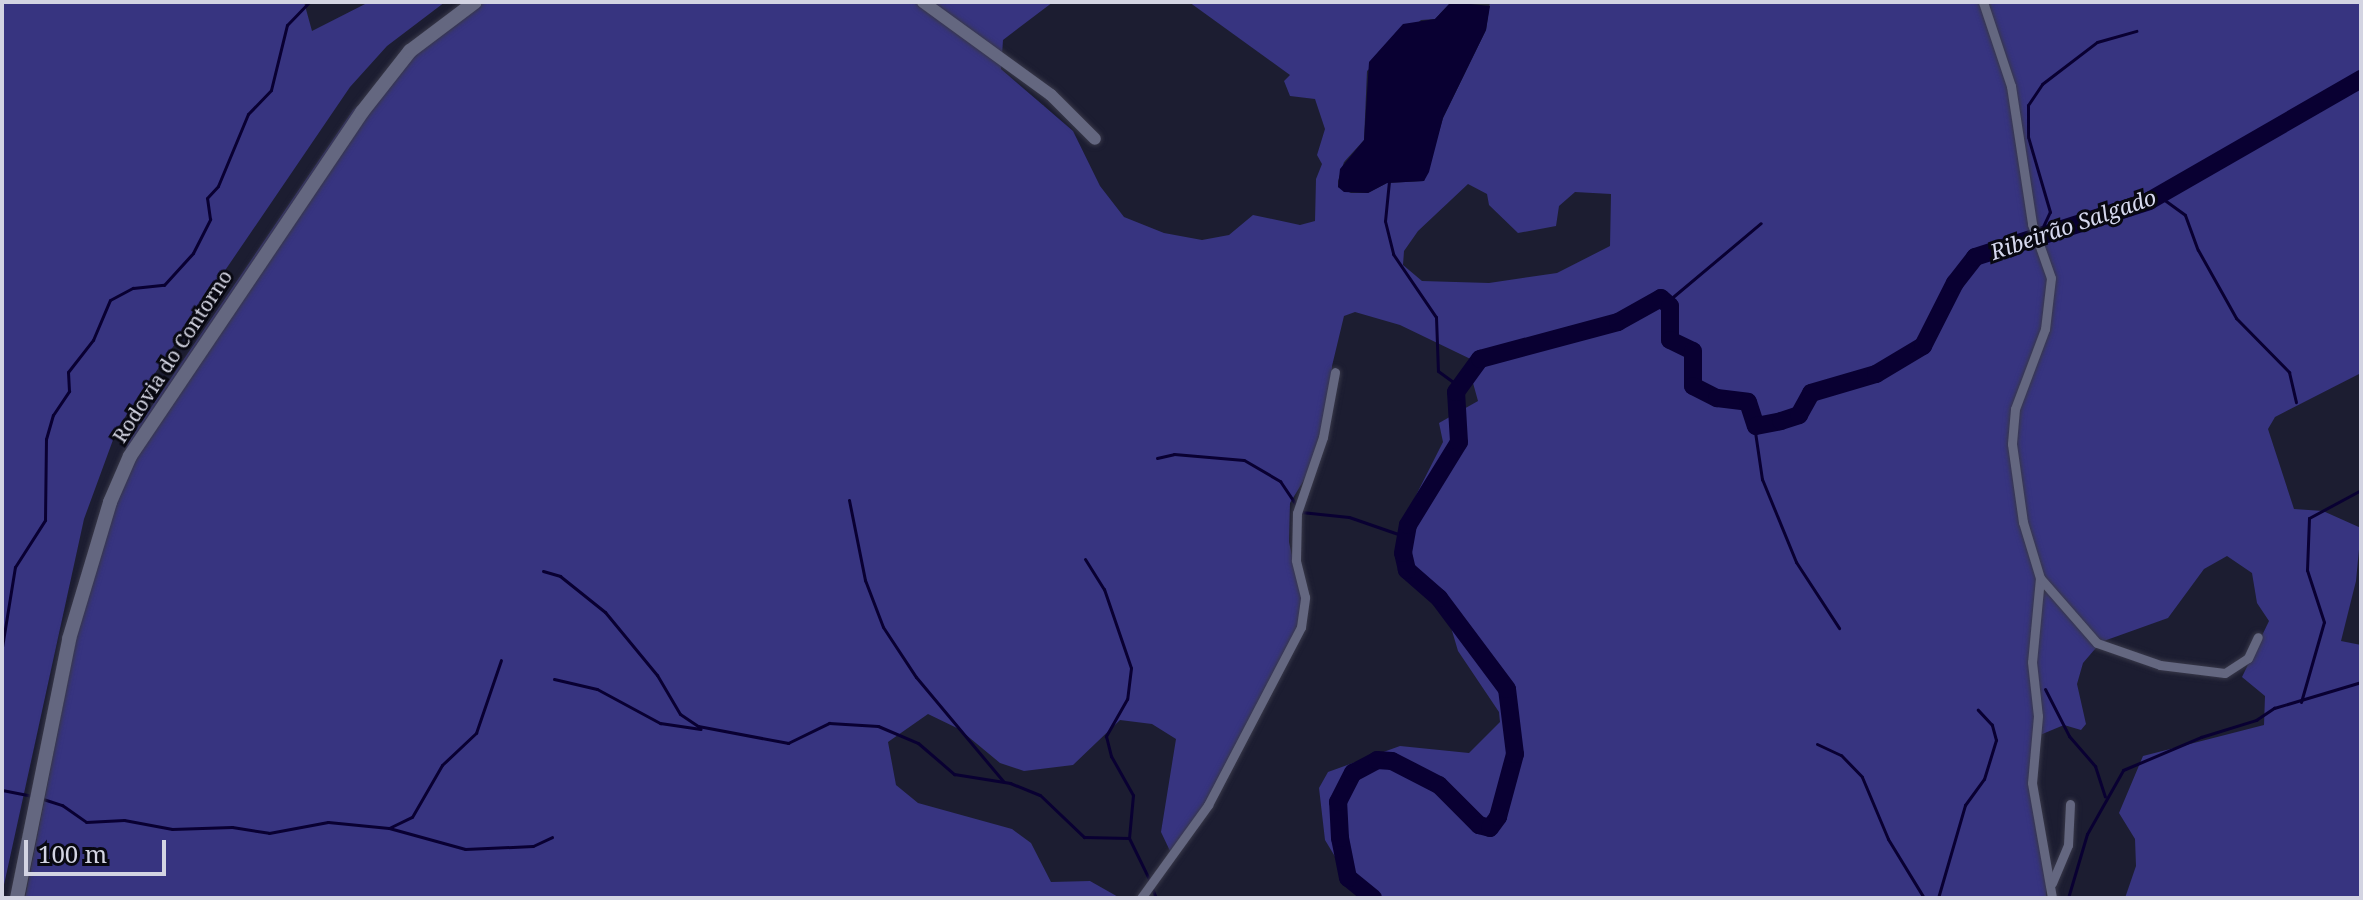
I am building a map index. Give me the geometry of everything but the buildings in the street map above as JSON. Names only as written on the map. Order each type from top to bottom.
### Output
[{"type":"main road","name":"Rodovia do Contorno","points":[[17,898],[69,639],[110,502],[130,456],[362,112],[410,51],[475,2]]},
{"type":"street","points":[[923,2],[1051,95],[1095,139]]},
{"type":"street","points":[[1983,2],[2011,86],[2032,224],[2037,246],[2051,278],[2050,310],[2015,409],[2012,444],[2023,522],[2040,578],[2032,662],[2038,716],[2032,783],[2052,883],[2052,898]]},
{"type":"street","points":[[1141,898],[1208,805],[1301,627],[1305,597],[1296,560],[1297,513],[1323,437],[1335,372]]},
{"type":"street","points":[[2040,578],[2097,643],[2160,665],[2225,673],[2248,658],[2258,637]]},
{"type":"street","points":[[2052,883],[2068,845],[2070,804]]},
{"type":"shaded area","points":[[2,2],[304,2],[312,31],[369,2],[445,2],[387,46],[350,87],[117,429],[84,519],[2,894]]},
{"type":"shaded area","points":[[486,2],[1053,2],[1003,40],[1001,69],[1073,131],[1100,186],[1124,217],[1164,233],[1202,240],[1229,235],[1253,215],[1300,225],[1315,221],[1316,179],[1322,164],[1317,155],[1325,129],[1315,99],[1290,96],[1284,81],[1290,75],[1189,2],[1451,2],[1435,19],[1421,20],[1367,71],[1364,140],[1344,162],[1338,187],[1351,193],[1368,193],[1387,183],[1424,181],[1443,118],[1486,30],[1490,2],[2361,2],[2361,373],[2275,417],[2268,429],[2294,509],[2323,511],[2361,528],[2356,581],[2341,641],[2361,645],[2361,898],[2125,898],[2136,866],[2135,839],[2119,813],[2143,756],[2264,725],[2265,696],[2242,677],[2269,621],[2257,603],[2252,573],[2227,556],[2204,569],[2168,618],[2101,642],[2083,663],[2077,684],[2086,724],[2081,730],[2064,725],[2040,735],[2036,790],[2048,857],[2046,898],[1360,898],[1325,840],[1319,788],[1328,772],[1400,746],[1469,753],[1500,722],[1499,712],[1458,651],[1445,607],[1413,563],[1410,537],[1402,523],[1443,442],[1439,423],[1478,401],[1473,383],[1483,365],[1400,325],[1355,312],[1344,316],[1332,366],[1331,397],[1307,475],[1290,503],[1289,542],[1302,600],[1296,641],[1201,814],[1170,851],[1161,832],[1176,739],[1152,724],[1120,720],[1073,765],[1024,771],[1000,763],[959,729],[928,714],[888,742],[896,785],[918,803],[1012,829],[1031,843],[1051,882],[1090,881],[1120,898],[25,898],[96,537],[129,440],[353,110],[458,17]],"holes":[[[1468,184],[1487,194],[1489,205],[1518,233],[1556,226],[1559,206],[1575,192],[1611,194],[1610,246],[1557,273],[1489,283],[1422,281],[1403,265],[1404,251],[1418,231]]]},
{"type":"shaded area","points":[[1451,2],[1490,6],[1486,30],[1443,118],[1424,181],[1387,183],[1368,193],[1344,192],[1338,187],[1340,169],[1364,140],[1369,62],[1403,24],[1435,19]]},
{"type":"waterway","points":[[2,647],[15,567],[45,520],[46,439],[53,415],[69,391],[68,372],[93,340],[110,300],[133,288],[164,285],[193,253],[210,219],[207,198],[218,186],[248,114],[271,90],[287,25],[309,2]]},
{"type":"waterway","points":[[2040,233],[2050,212],[2028,137],[2028,105],[2042,84],[2097,42],[2136,31]]},
{"type":"waterway","name":"Ribeirão Salgado","points":[[1373,898],[1348,878],[1340,838],[1338,802],[1353,773],[1377,760],[1392,761],[1439,785],[1479,825],[1490,828],[1498,817],[1515,754],[1507,689],[1439,598],[1407,570],[1403,553],[1408,525],[1459,442],[1456,392],[1480,359],[1618,322],[1661,298],[1670,306],[1670,340],[1693,351],[1693,386],[1717,398],[1748,402],[1756,426],[1781,421],[1799,415],[1811,393],[1876,374],[1923,346],[1955,283],[1975,257],[2149,201],[2361,79]]},
{"type":"waterway","points":[[1389,181],[1385,221],[1393,254],[1436,317],[1438,371],[1459,386]]},
{"type":"waterway","points":[[2159,196],[2185,215],[2198,250],[2236,318],[2289,372],[2296,402]]},
{"type":"waterway","points":[[1668,301],[1761,223]]},
{"type":"waterway","points":[[1754,425],[1762,479],[1796,562],[1839,628]]},
{"type":"waterway","points":[[1157,458],[1174,454],[1244,460],[1280,481],[1297,506]]},
{"type":"waterway","points":[[2301,702],[2324,622],[2307,570],[2309,518],[2361,490]]},
{"type":"waterway","points":[[849,500],[865,580],[883,627],[916,677],[1003,781]]},
{"type":"waterway","points":[[1301,512],[1349,517],[1404,536]]},
{"type":"waterway","points":[[1085,559],[1104,589],[1131,668],[1127,699],[1106,736],[1111,756],[1133,795],[1129,838]]},
{"type":"waterway","points":[[543,571],[560,576],[605,612],[657,675],[680,714],[698,726],[788,743],[829,723],[878,726],[918,743],[954,774],[1010,783],[1040,795],[1084,837],[1129,838]]},
{"type":"waterway","points":[[389,828],[412,817],[442,765],[476,733],[501,660]]},
{"type":"waterway","points":[[554,679],[597,689],[660,723],[701,729]]},
{"type":"waterway","points":[[2068,898],[2087,834],[2123,770],[2201,737],[2256,720],[2274,708],[2361,682]]},
{"type":"waterway","points":[[2045,689],[2069,736],[2095,766],[2105,796]]},
{"type":"waterway","points":[[1938,898],[1965,805],[1984,779],[1996,740],[1992,725],[1978,710]]},
{"type":"waterway","points":[[1817,744],[1841,755],[1862,777],[1888,839],[1924,898]]},
{"type":"waterway","points":[[2,790],[32,796]]},
{"type":"waterway","points":[[43,799],[62,805],[86,822],[124,820],[172,829],[232,827],[269,833],[328,822],[389,828],[465,849],[533,846],[552,837]]},
{"type":"waterway","points":[[1129,838],[1150,881]]},
{"type":"waterway","points":[[1152,888],[1156,898]]}]
